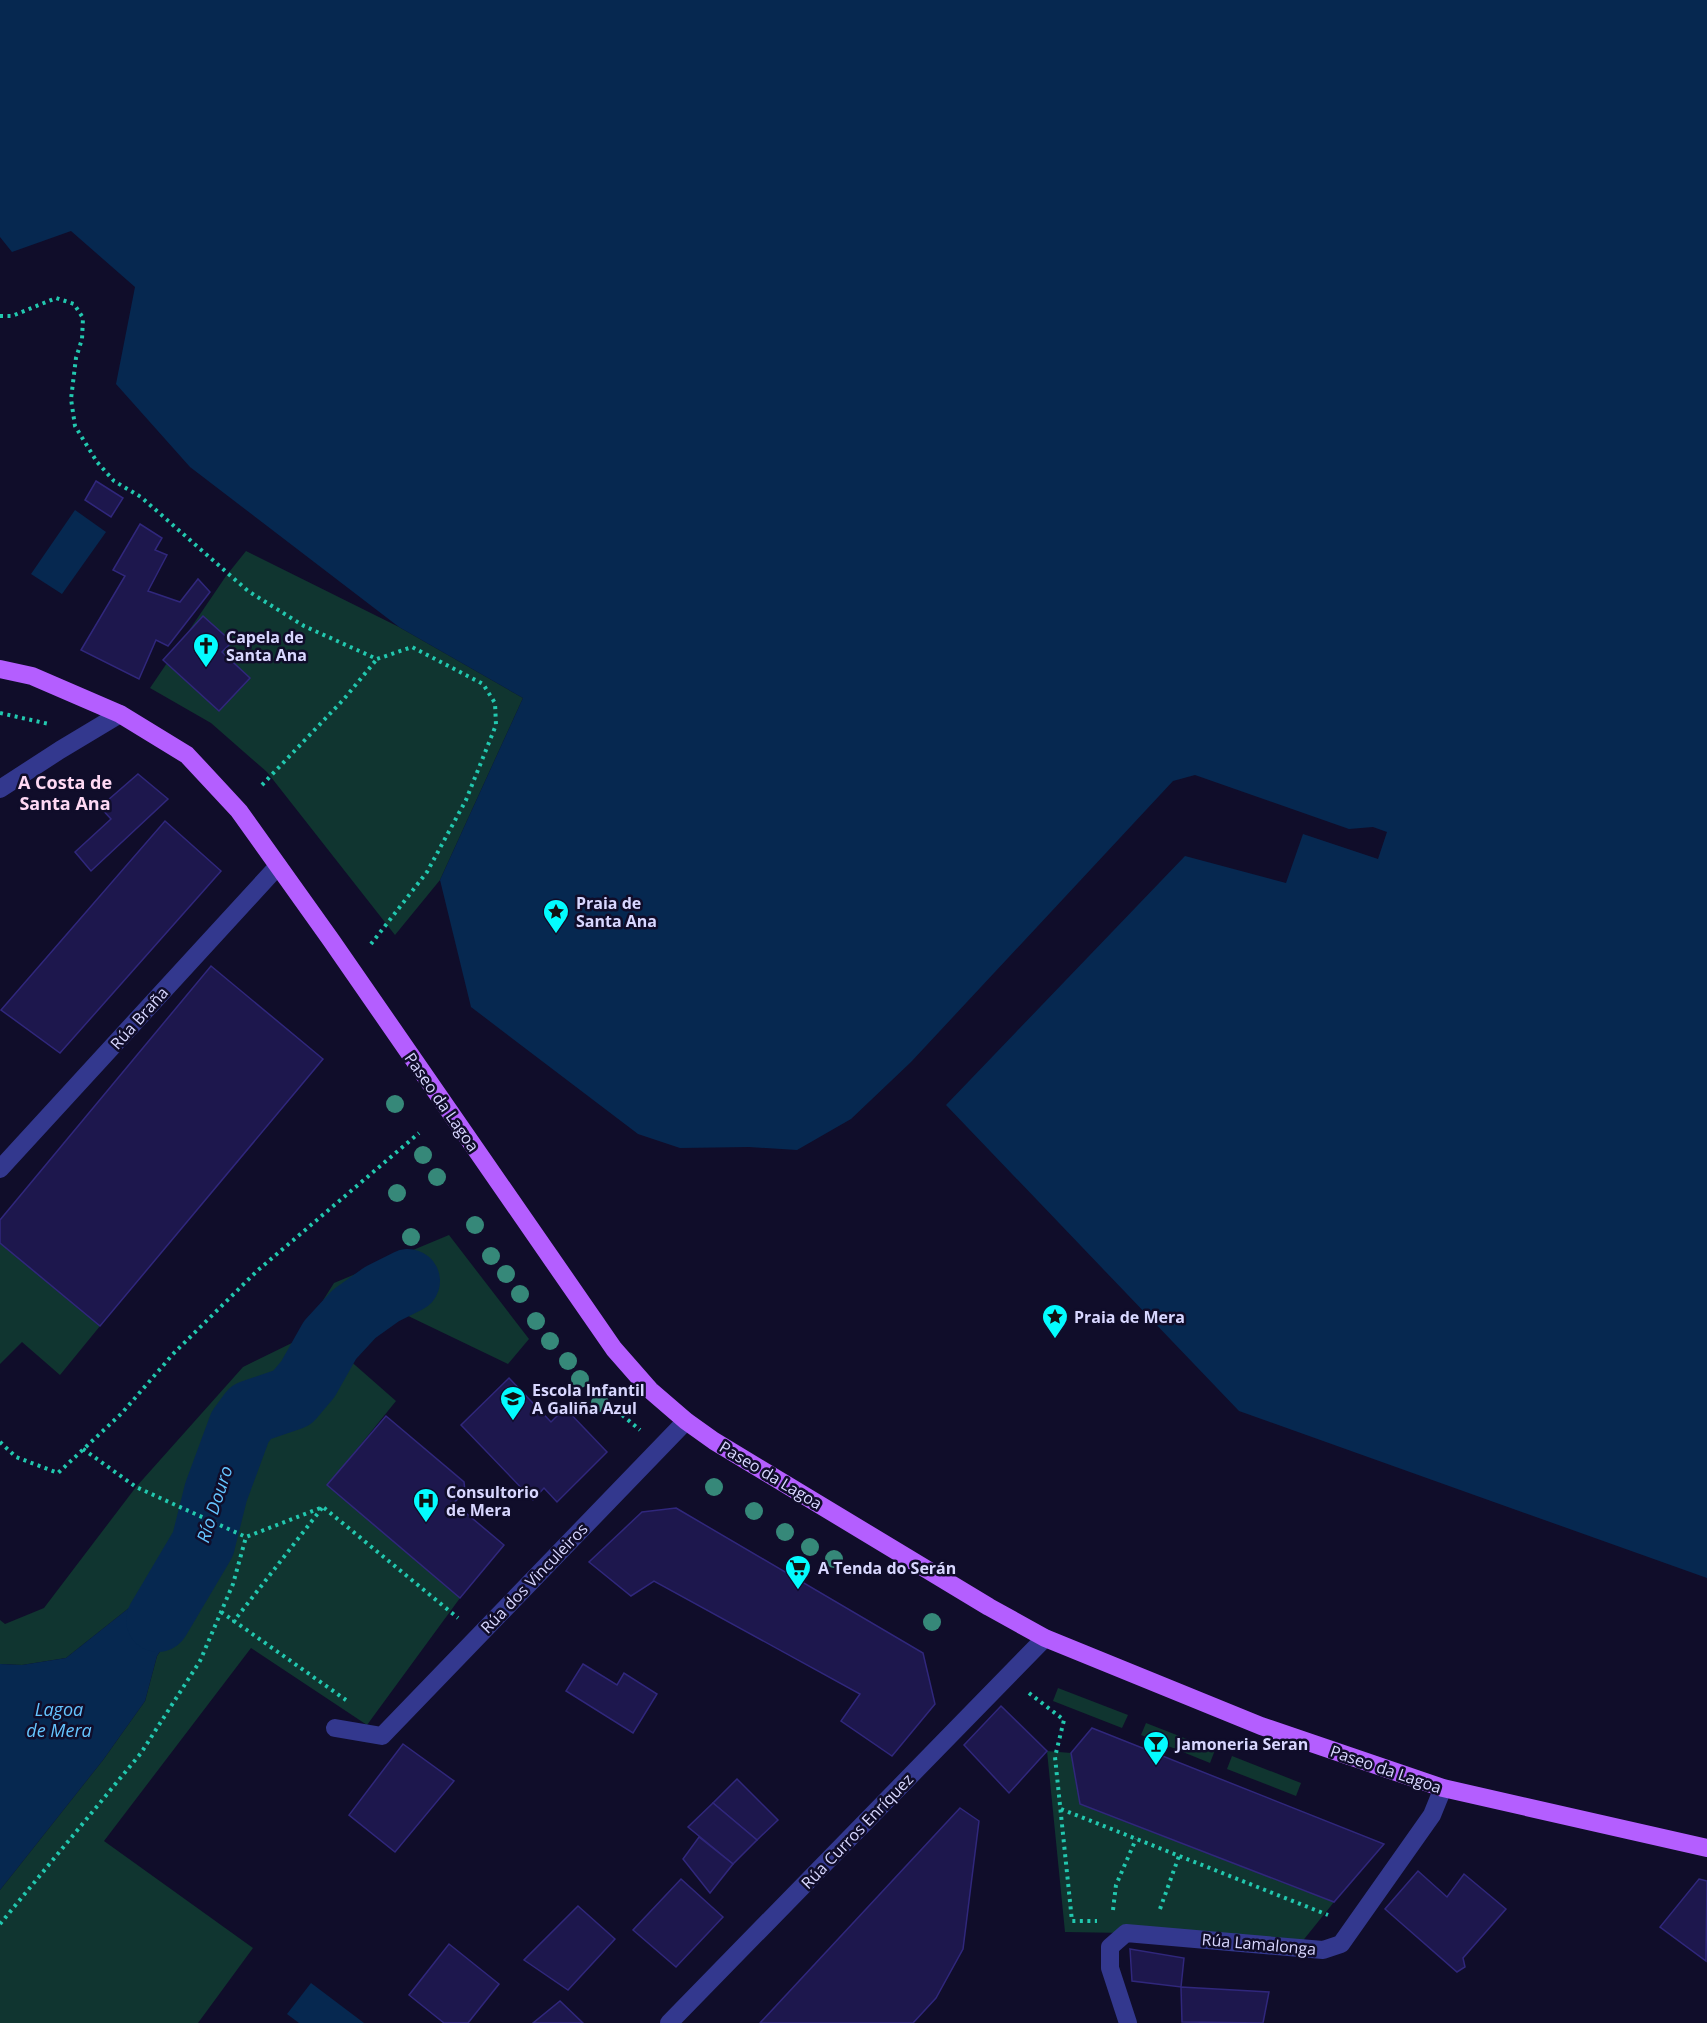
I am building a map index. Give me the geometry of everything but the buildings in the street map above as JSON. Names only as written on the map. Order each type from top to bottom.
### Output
[{"type":"main road","name":"Paseo da Lagoa","points":[[0,669],[32,676],[120,714],[187,755],[238,811],[278,866],[614,1349],[650,1390],[686,1421],[714,1441],[1045,1638],[1261,1726],[1443,1788],[1707,1848]]},
{"type":"street","points":[[0,789],[120,714]]},
{"type":"street","name":"Rúa Braña","points":[[0,1169],[278,866]]},
{"type":"street","name":"Rúa dos Vinculeiros","points":[[335,1728],[382,1736],[686,1421]]},
{"type":"street","name":"Rúa Curros Enríquez","points":[[669,2023],[1045,1638]]},
{"type":"street","name":"Rúa Lamalonga","points":[[1110,1947],[1126,1933],[1323,1950],[1341,1944],[1432,1815],[1443,1788]]},
{"type":"street","points":[[1110,1947],[1110,1968],[1128,2023]]},
{"type":"path","points":[[0,316],[12,316],[56,298],[74,304],[83,318],[82,339],[76,358],[71,399],[75,426],[97,462],[114,481],[141,497],[248,591],[304,626],[377,659]]},
{"type":"path","points":[[262,785],[344,699],[377,659],[412,647],[483,684],[495,703],[496,725],[466,800],[427,872],[371,944]]},
{"type":"path","points":[[0,713],[33,719],[84,735]]},
{"type":"path","points":[[0,1442],[16,1457],[57,1473],[122,1413],[174,1353],[257,1271],[419,1133]]},
{"type":"path","points":[[622,1415],[640,1430]]},
{"type":"path","points":[[83,1449],[136,1487],[246,1537],[323,1507]]},
{"type":"path","points":[[234,1621],[323,1507]]},
{"type":"path","points":[[323,1507],[467,1626]]},
{"type":"path","points":[[0,1924],[141,1753],[200,1661],[232,1584],[246,1537]]},
{"type":"path","points":[[221,1612],[348,1702]]},
{"type":"path","points":[[1022,1686],[1064,1720],[1055,1756],[1072,1921],[1112,1922]]},
{"type":"path","points":[[1061,1809],[1333,1917]]},
{"type":"path","points":[[1110,1947],[1116,1885],[1136,1839]]},
{"type":"path","points":[[1159,1911],[1179,1856]]},
{"type":"green space","points":[[246,551],[399,627],[523,698],[440,880],[395,935],[267,772],[211,723],[150,688],[226,576]]},
{"type":"green space","points":[[449,1235],[529,1339],[508,1364],[402,1313],[347,1358],[396,1401],[328,1485],[460,1598],[367,1725],[251,1648],[104,1841],[253,1948],[198,2023],[0,2023],[0,1890],[103,1760],[145,1701],[157,1656],[182,1618],[203,1579],[210,1547],[194,1540],[163,1581],[66,1658],[22,1665],[0,1664],[0,1620],[5,1624],[44,1608],[136,1487],[243,1367],[298,1340],[334,1283]]},
{"type":"green space","points":[[0,1243],[100,1326],[60,1375],[22,1342],[0,1364]]},
{"type":"green space","points":[[1058,1688],[1128,1715],[1122,1728],[1053,1701]]},
{"type":"green space","points":[[1146,1723],[1215,1750],[1210,1763],[1141,1735]]},
{"type":"green space","points":[[1047,1751],[1071,1753],[1080,1804],[1334,1902],[1297,1948],[1126,1933],[1065,1932]]},
{"type":"green space","points":[[1232,1756],[1301,1783],[1296,1796],[1227,1769]]},
{"type":"water","points":[[0,0],[1707,0],[1707,1578],[1239,1411],[946,1105],[1185,856],[1286,883],[1303,834],[1378,859],[1387,832],[1373,827],[1349,829],[1195,775],[1173,781],[911,1062],[851,1119],[797,1150],[749,1147],[680,1148],[638,1134],[471,1007],[440,880],[523,698],[399,627],[190,467],[116,384],[135,287],[71,231],[12,252],[0,237]]},
{"type":"water","points":[[75,510],[106,532],[62,594],[31,574]]},
{"type":"water","name":"Lagoa de Mera","points":[[194,1540],[210,1547],[203,1579],[182,1618],[157,1656],[145,1701],[103,1760],[0,1890],[0,1664],[22,1665],[66,1658],[163,1581]]},
{"type":"water","points":[[311,1983],[364,2023],[299,2023],[287,2014]]},
{"type":"waterway","name":"Río Douro","points":[[158,1620],[203,1544],[216,1492],[240,1427],[251,1412],[292,1398],[308,1379],[330,1340],[354,1314],[382,1294],[408,1281]]},
{"type":"place","name":"Capela de Santa Ana","points":[[206,669]]},
{"type":"place","name":"Praia de Santa Ana","points":[[556,935]]},
{"type":"place","name":"Praia de Mera","points":[[1055,1340]]},
{"type":"place","name":"Escola Infantil A Galiña Azul","points":[[513,1422]]},
{"type":"place","name":"Consultorio de Mera","points":[[426,1524]]},
{"type":"place","name":"A Tenda do Serán","points":[[798,1591]]},
{"type":"place","name":"Jamoneria Seran","points":[[1156,1767]]},
{"type":"district","name":"A Costa de Santa Ana","points":[[65,792]]}]
